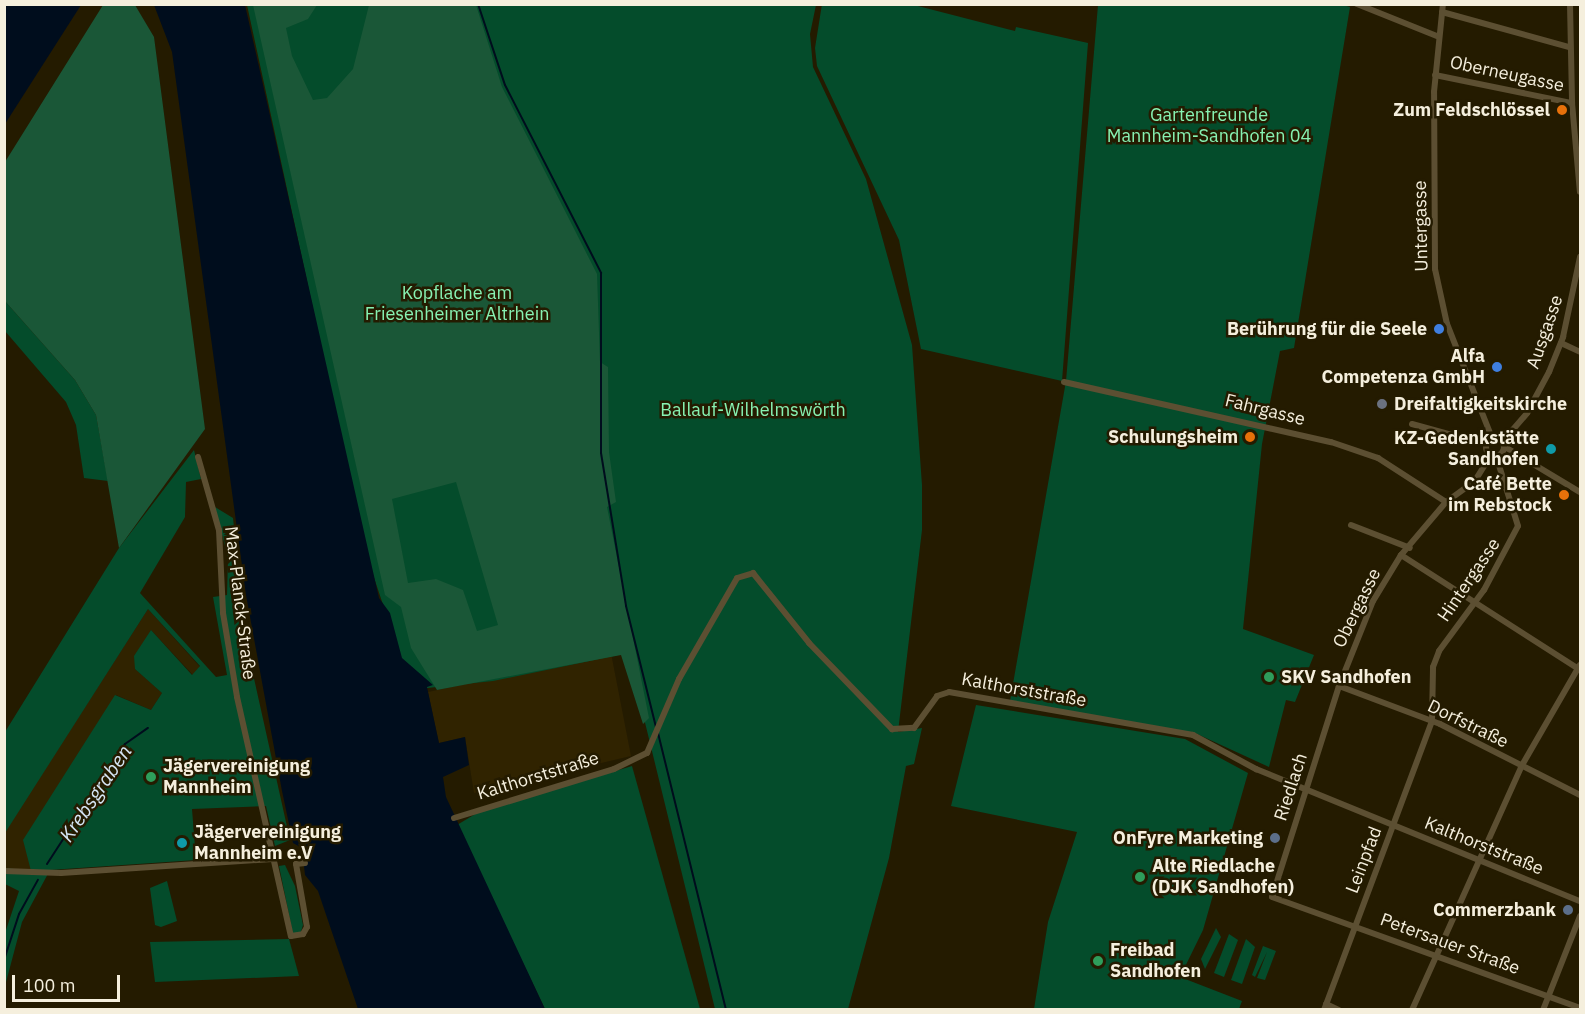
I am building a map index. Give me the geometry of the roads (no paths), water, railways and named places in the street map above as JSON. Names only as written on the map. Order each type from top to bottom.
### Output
[{"type":"street","points":[[1357,4],[1440,37]]},
{"type":"street","name":"Untergasse","points":[[1443,4],[1435,75],[1435,269],[1447,324],[1492,438]]},
{"type":"street","points":[[1570,4],[1569,47],[1572,103],[1581,192]]},
{"type":"street","points":[[1442,12],[1569,47]]},
{"type":"street","name":"Oberneugasse","points":[[1435,75],[1572,103]]},
{"type":"street","name":"Ausgasse","points":[[1494,456],[1527,413],[1561,343],[1581,256]]},
{"type":"street","points":[[1561,343],[1581,352]]},
{"type":"street","name":"Fahrgasse","points":[[1064,382],[1331,442],[1378,458],[1446,502]]},
{"type":"street","points":[[1412,424],[1456,435],[1492,438],[1581,492]]},
{"type":"street","points":[[1492,438],[1486,446],[1494,456]]},
{"type":"street","name":"Obergasse","points":[[1339,686],[1373,601],[1401,555],[1410,548],[1446,502],[1475,481],[1494,456]]},
{"type":"street","name":"Hintergasse","points":[[1432,721],[1433,667],[1439,651],[1474,602],[1518,526],[1494,456]]},
{"type":"street","name":"Max-Planck-Straße","points":[[198,457],[219,530],[223,613],[291,936],[303,934],[307,927],[296,864],[305,863]]},
{"type":"street","points":[[1351,525],[1410,548]]},
{"type":"street","points":[[1401,555],[1580,668],[1521,767],[1412,1010]]},
{"type":"street","name":"Kalthorststraße","points":[[454,818],[625,765],[652,748],[679,679],[737,578],[753,573],[809,643],[884,723],[896,730],[914,728],[937,696],[949,692],[1193,735],[1239,761],[1581,901]]},
{"type":"street","name":"Dorfstraße","points":[[1339,686],[1432,721],[1581,795]]},
{"type":"street","name":"Riedlach","points":[[1272,897],[1339,686]]},
{"type":"street","name":"Leinpfad","points":[[1325,1007],[1432,721]]},
{"type":"street","points":[[4,871],[62,873],[273,859]]},
{"type":"street","name":"Petersauer Straße","points":[[1272,897],[1581,1008]]},
{"type":"street","points":[[1543,1010],[1581,916]]},
{"type":"street","points":[[1325,1007],[1339,1010]]},
{"type":"water","points":[[4,5],[81,5],[5,124]]},
{"type":"water","points":[[154,5],[245,5],[379,598],[390,613],[402,658],[433,685],[427,687],[439,743],[465,737],[469,765],[443,777],[446,797],[545,1009],[358,1009],[318,891],[305,875],[302,848],[293,843],[282,791],[246,595],[172,52]]},
{"type":"waterway","points":[[478,4],[505,85],[601,273],[601,453],[626,606],[656,727]]},
{"type":"waterway","name":"Krebsgraben","points":[[47,864],[125,744],[148,728]]},
{"type":"waterway","points":[[658,733],[726,1010]]},
{"type":"waterway","name":"Krebsgraben","points":[[4,960],[19,914],[38,880]]},
{"type":"place","name":"Zum Feldschlössel","points":[[1562,110]]},
{"type":"place","name":"Berührung für die Seele","points":[[1439,329]]},
{"type":"place","name":"Alfa Competenza GmbH","points":[[1497,367]]},
{"type":"place","name":"Dreifaltigkeitskirche","points":[[1382,404]]},
{"type":"place","name":"Schulungsheim","points":[[1250,437]]},
{"type":"place","name":"KZ-Gedenkstätte Sandhofen","points":[[1551,449]]},
{"type":"place","name":"Café Bette im Rebstock","points":[[1564,495]]},
{"type":"place","name":"SKV Sandhofen","points":[[1269,677]]},
{"type":"place","name":"Jägervereinigung Mannheim","points":[[151,777]]},
{"type":"place","name":"OnFyre Marketing","points":[[1275,838]]},
{"type":"place","name":"Jägervereinigung Mannheim e.V","points":[[182,843]]},
{"type":"place","name":"Alte Riedlache (DJK Sandhofen)","points":[[1140,877]]},
{"type":"place","name":"Commerzbank","points":[[1568,910]]},
{"type":"place","name":"Freibad Sandhofen","points":[[1098,961]]},
{"type":"park label","name":"Gartenfreunde Mannheim-Sandhofen 04","points":[[1209,126]]},
{"type":"park label","name":"Kopflache am Friesenheimer Altrhein","points":[[457,304]]},
{"type":"park label","name":"Ballauf-Wilhelmswörth","points":[[753,410]]}]
